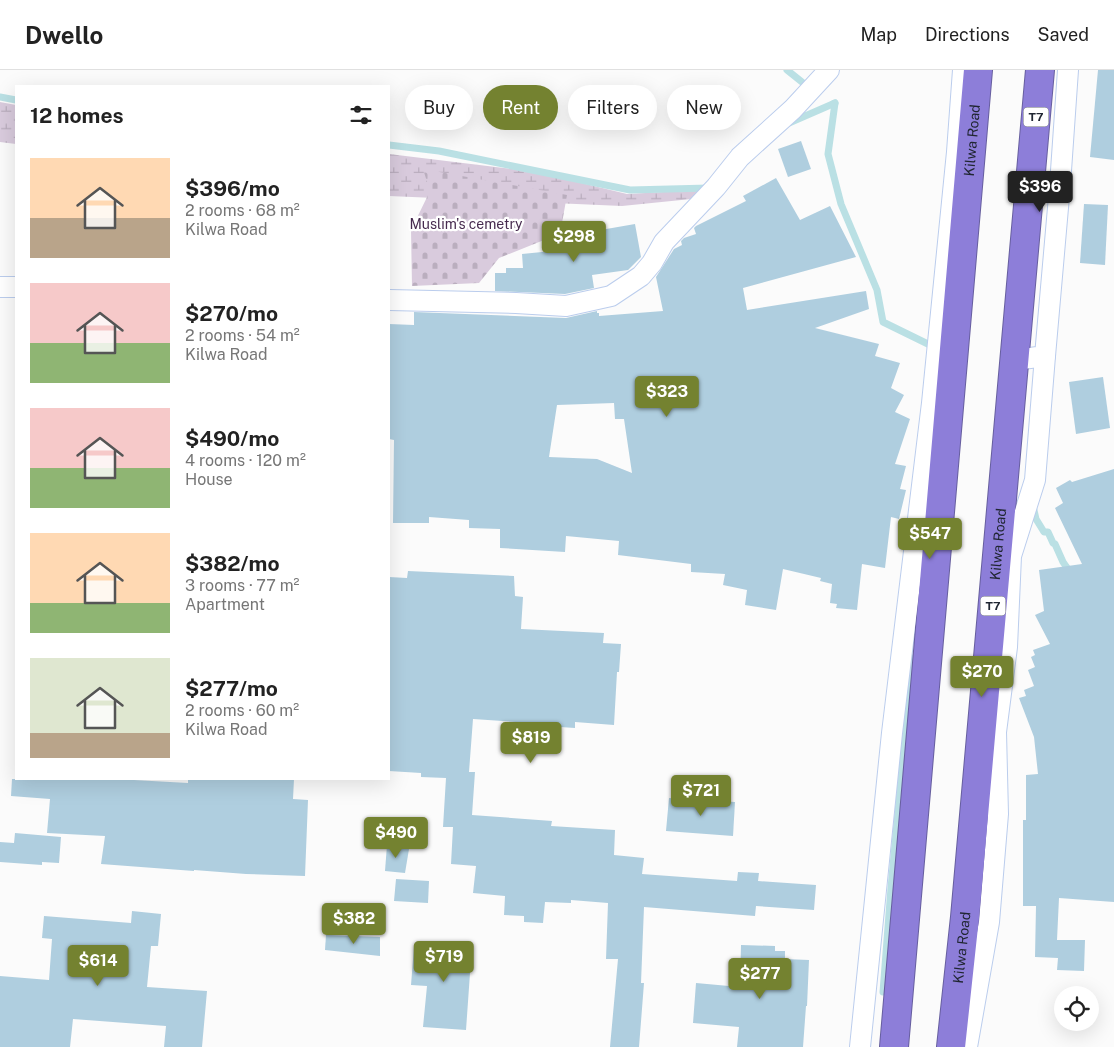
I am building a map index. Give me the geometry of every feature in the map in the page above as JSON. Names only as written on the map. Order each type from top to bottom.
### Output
[{"type":"highway","name":"Kilwa Road","points":[[894,1047],[978,70]]},
{"type":"highway","name":"Kilwa Road","points":[[951,1047],[965,917],[1040,70]]},
{"type":"street","points":[[390,300],[566,306],[611,296],[640,276],[652,263],[664,242],[716,187],[740,157],[793,109],[829,70]]},
{"type":"street","points":[[860,1047],[895,705],[932,403],[957,152],[963,70]]},
{"type":"street","points":[[967,1047],[989,922],[998,814],[996,732],[1007,647],[1011,556],[1035,480],[1068,70]]},
{"type":"street","points":[[0,287],[15,287]]},
{"type":"street","points":[[1015,360],[1045,356]]},
{"type":"green space","points":[[0,102],[15,105],[15,144],[0,142]]},
{"type":"green space","points":[[390,154],[536,172],[627,194],[717,189],[711,197],[622,206],[390,196]]},
{"type":"green space","name":"Muslim's cemetry","points":[[423,169],[567,195],[562,223],[544,240],[499,258],[479,283],[412,286],[411,230],[430,191]]},
{"type":"building","points":[[1098,70],[1114,70],[1114,160],[1090,157]]},
{"type":"building","points":[[801,141],[811,169],[788,177],[778,149]]},
{"type":"building","points":[[776,178],[800,220],[830,206],[856,257],[743,288],[747,310],[866,291],[869,309],[815,328],[879,344],[875,356],[900,363],[891,388],[904,395],[895,412],[910,419],[895,464],[906,466],[900,489],[906,490],[899,519],[891,517],[885,568],[862,564],[857,610],[836,608],[837,604],[830,603],[832,584],[820,581],[821,578],[783,569],[776,610],[745,605],[747,590],[723,585],[725,574],[691,572],[691,564],[618,555],[619,541],[566,536],[565,552],[500,548],[500,529],[469,528],[469,520],[429,517],[429,523],[393,523],[394,440],[390,439],[390,324],[414,325],[414,312],[566,318],[597,311],[599,316],[663,311],[656,277],[674,249],[682,245],[681,241],[684,238],[696,234],[694,228],[696,226],[746,201],[743,196]],"holes":[[[614,403],[615,419],[624,419],[632,473],[597,459],[549,457],[557,405]]]},
{"type":"building","points":[[1084,204],[1108,205],[1105,265],[1080,263]]},
{"type":"building","points":[[635,224],[641,257],[628,270],[592,275],[594,288],[565,294],[495,291],[495,273],[506,273],[506,268],[523,268],[522,254],[572,249],[572,235]]},
{"type":"building","points":[[1103,377],[1110,428],[1076,434],[1069,382]]},
{"type":"building","points":[[1114,469],[1114,902],[1059,898],[1057,940],[1085,940],[1084,971],[1057,970],[1058,958],[1035,957],[1036,906],[1023,906],[1023,820],[1026,820],[1026,775],[1038,774],[1034,737],[1019,698],[1026,696],[1024,690],[1034,686],[1028,670],[1035,667],[1031,657],[1035,655],[1033,650],[1050,644],[1035,615],[1044,611],[1039,570],[1082,564],[1055,508],[1063,503],[1056,488],[1070,480],[1072,482]]},
{"type":"building","points":[[408,571],[514,576],[515,596],[523,597],[521,629],[604,633],[603,643],[621,644],[619,672],[617,672],[614,725],[575,722],[575,728],[473,719],[469,772],[475,772],[472,815],[552,821],[551,826],[615,830],[614,855],[644,858],[642,874],[737,881],[738,872],[759,873],[758,881],[816,885],[814,910],[756,906],[755,916],[644,907],[641,983],[644,983],[639,1047],[610,1047],[618,959],[606,959],[608,903],[571,900],[571,903],[545,902],[543,923],[524,922],[524,916],[504,915],[505,896],[473,893],[476,866],[451,864],[453,827],[443,827],[446,778],[421,777],[421,773],[390,771],[390,577],[407,578]]},
{"type":"building","points":[[12,779],[134,780],[188,783],[188,780],[294,780],[293,799],[308,800],[305,876],[194,871],[101,864],[105,836],[47,833],[50,799],[11,796]]},
{"type":"building","points":[[669,798],[735,802],[733,836],[666,831]]},
{"type":"building","points":[[15,833],[61,837],[59,863],[42,862],[42,865],[0,862],[0,842],[14,843]]},
{"type":"building","points":[[387,845],[409,849],[405,873],[385,871]]},
{"type":"building","points":[[396,879],[429,881],[428,903],[394,901]]},
{"type":"building","points":[[132,911],[161,914],[158,946],[151,946],[147,987],[207,991],[202,1047],[164,1047],[166,1026],[73,1019],[70,1047],[0,1047],[0,976],[49,980],[52,939],[42,938],[44,916],[131,923]]},
{"type":"building","points":[[326,935],[380,937],[380,956],[325,950]]},
{"type":"building","points":[[430,942],[472,945],[466,1030],[423,1027],[427,986],[411,985],[414,947],[430,949]]},
{"type":"building","points":[[741,945],[775,946],[775,951],[785,951],[785,959],[809,960],[803,1047],[737,1047],[739,1027],[693,1023],[696,983],[740,987]]},
{"type":"waterway","points":[[787,70],[802,82]]},
{"type":"waterway","points":[[0,97],[15,100]]},
{"type":"waterway","points":[[833,104],[835,103],[828,154],[841,204],[877,290],[883,322],[932,346]]},
{"type":"waterway","points":[[789,123],[835,103]]},
{"type":"waterway","points":[[390,145],[439,151],[630,190],[709,188]]},
{"type":"waterway","points":[[1033,506],[1036,519],[1044,532],[1048,532],[1070,572]]},
{"type":"waterway","points":[[883,992],[910,683],[910,657]]}]
